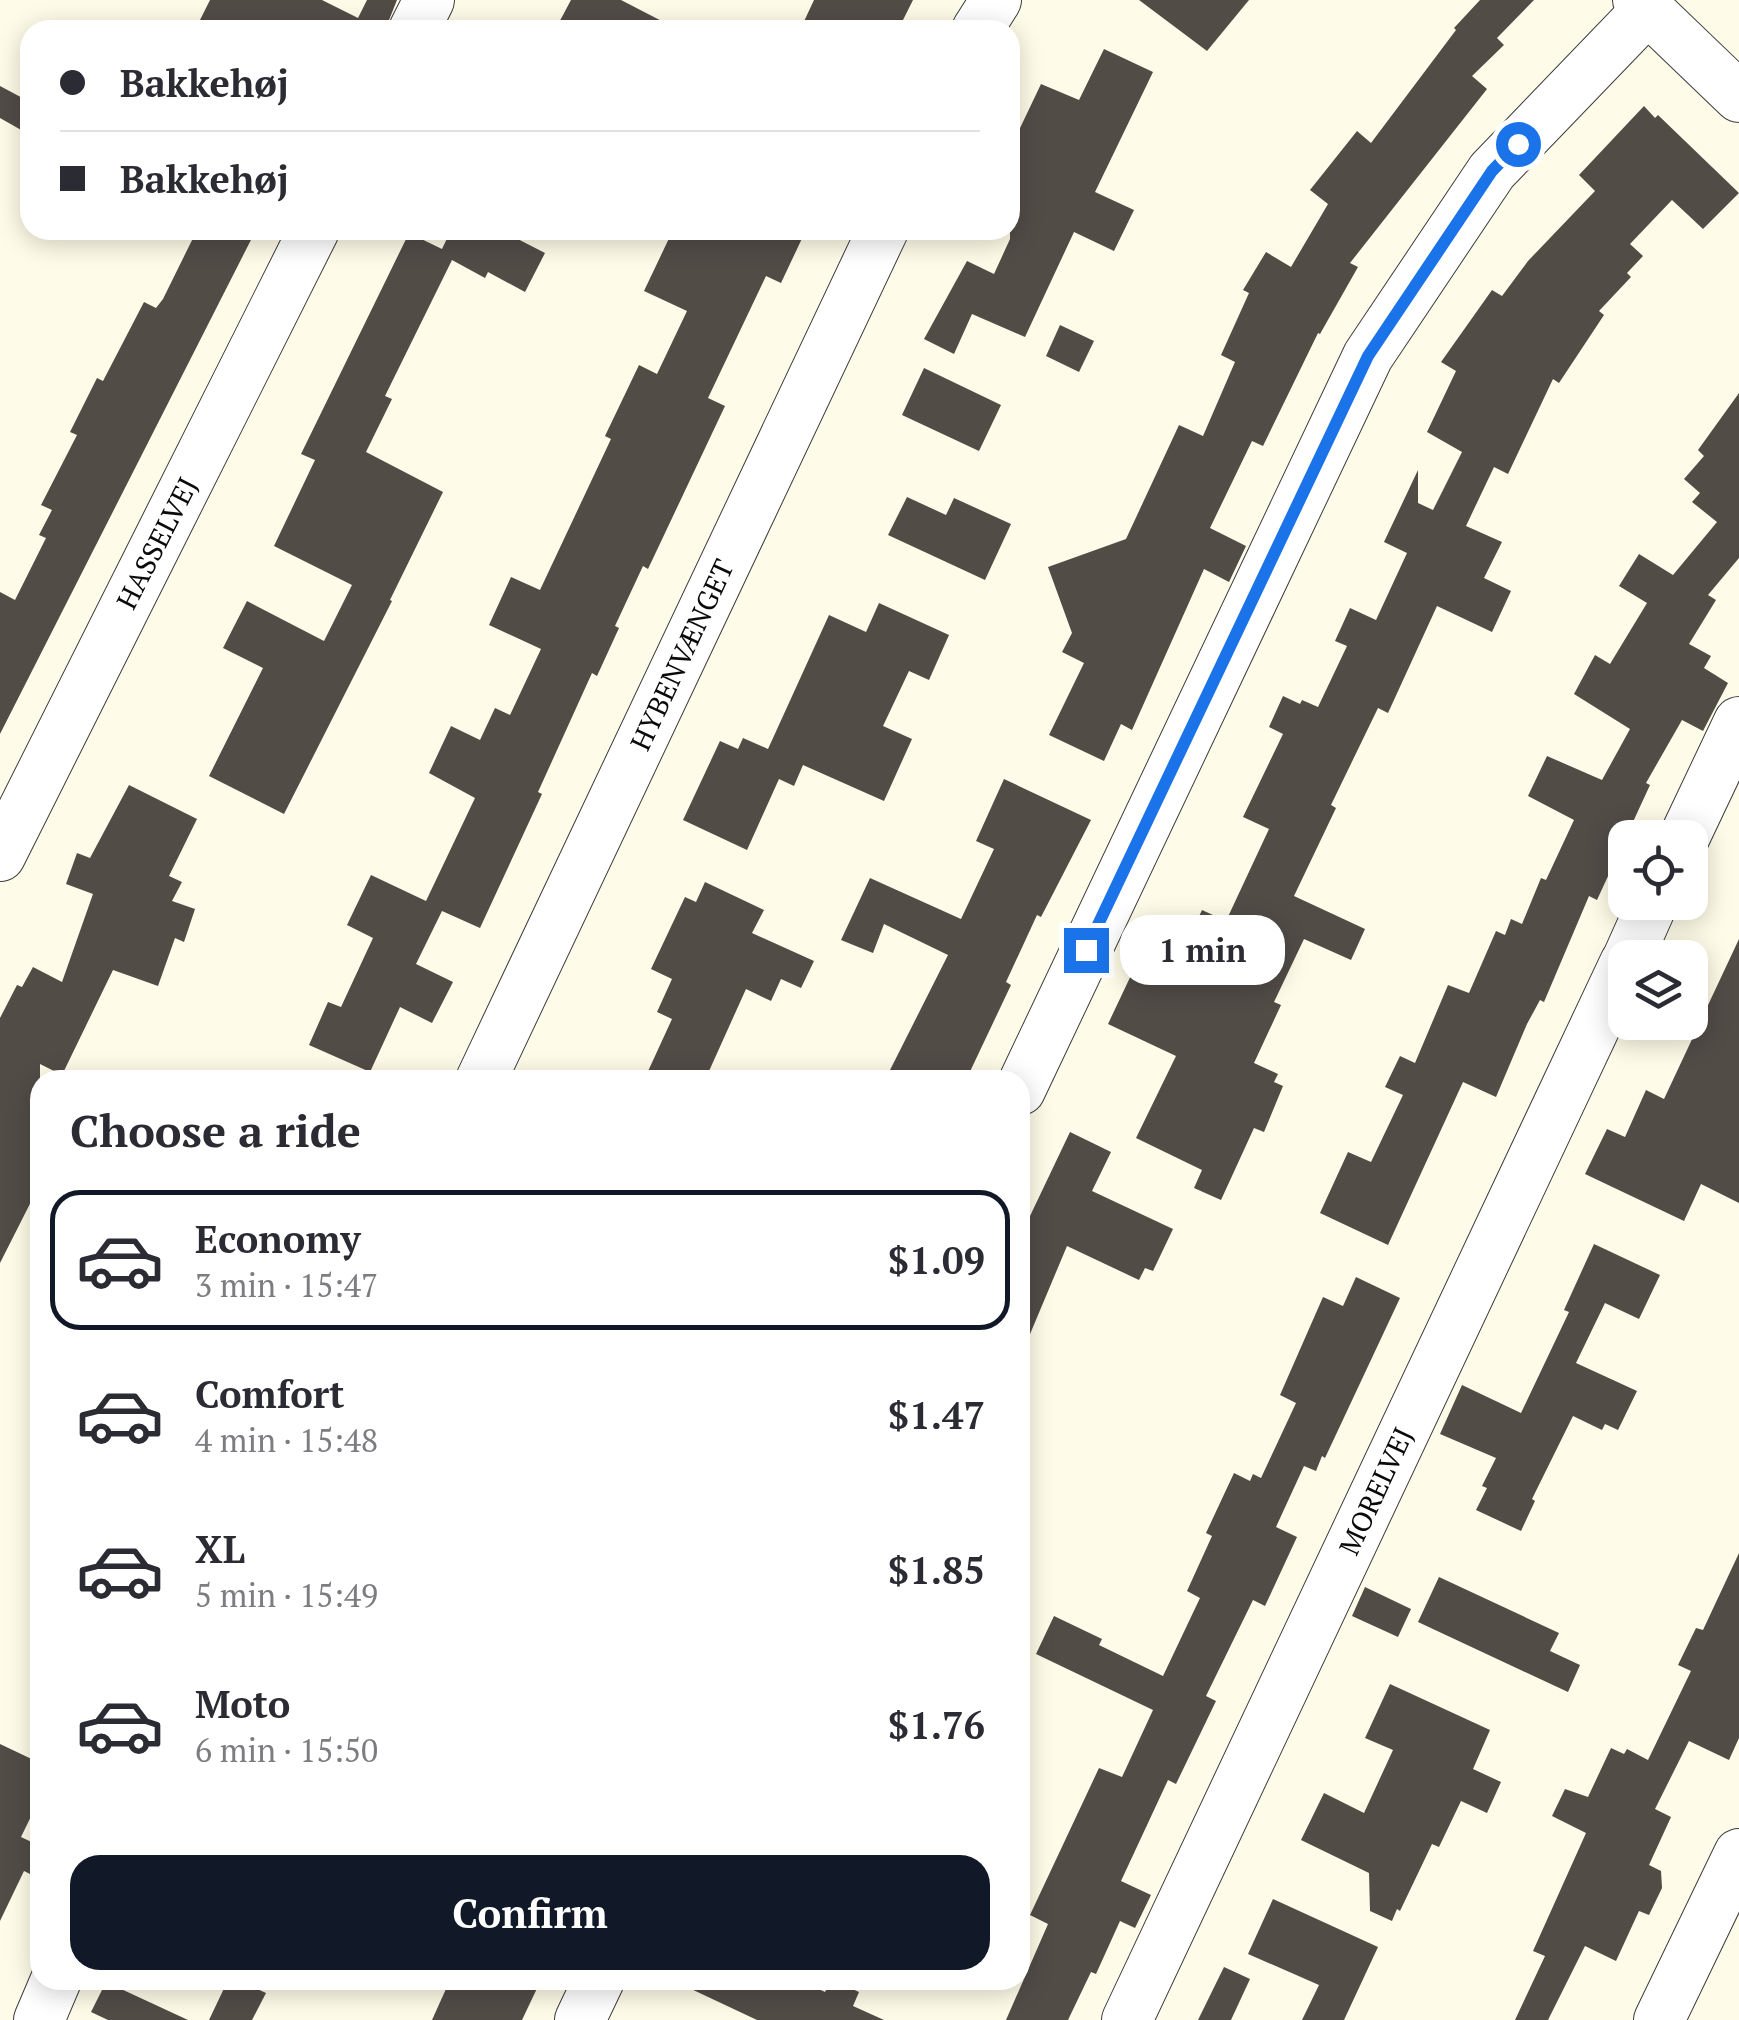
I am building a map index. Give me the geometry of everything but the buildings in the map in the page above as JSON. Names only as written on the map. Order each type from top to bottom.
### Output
[{"type":"street","points":[[1029,1070],[1368,356],[1492,171],[1643,5],[1739,97]]},
{"type":"street","name":"HASSELVEJ","points":[[0,856],[309,240]]},
{"type":"street","name":"HYBENVÆNGET","points":[[486,1070],[878,240]]},
{"type":"street","points":[[1693,820],[1739,722]]},
{"type":"street","name":"MORELVEJ","points":[[1128,2020],[1608,998]]},
{"type":"street","points":[[1660,2020],[1739,1854]]},
{"type":"street","points":[[39,2020],[52,1990]]},
{"type":"street","points":[[580,2020],[594,1990]]},
{"type":"route","points":[[1086,950],[1368,356],[1492,171],[1518,144]]}]
